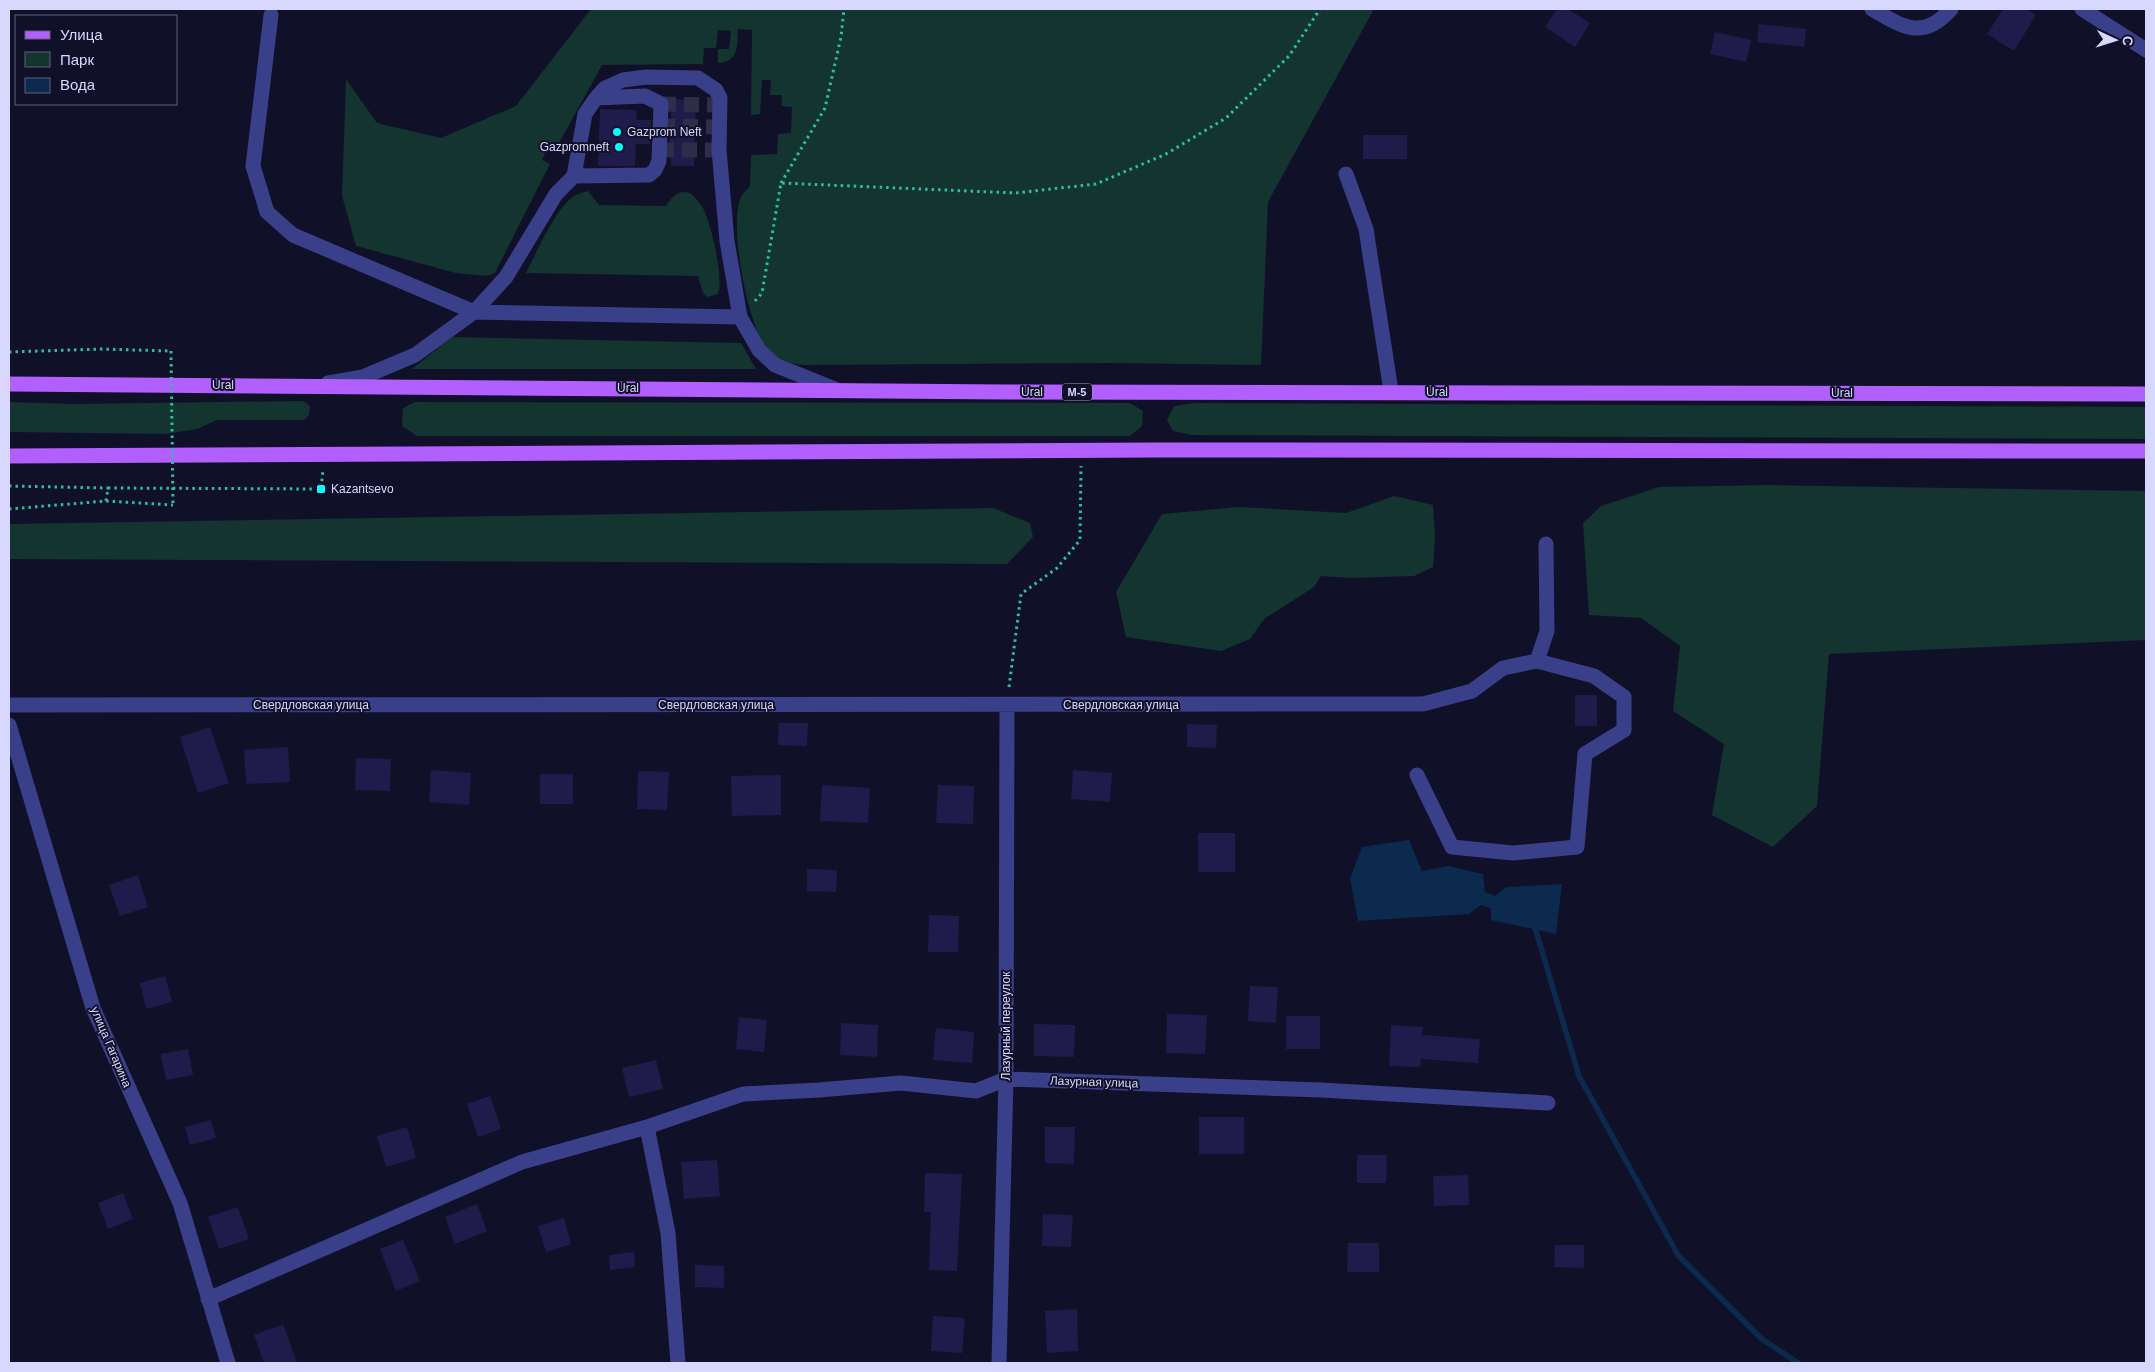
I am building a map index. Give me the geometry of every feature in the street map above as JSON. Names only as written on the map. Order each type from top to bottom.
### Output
[{"type":"main road","name":"Ural","points":[[9,384],[1006,392],[2146,394]]},
{"type":"main road","points":[[9,456],[1082,450],[2146,451]]},
{"type":"street","points":[[1872,9],[1902,27],[1924,29],[1942,19],[1951,9]]},
{"type":"street","points":[[2082,9],[2146,50]]},
{"type":"street","points":[[271,15],[252,166],[267,212],[293,235],[474,312],[740,317]]},
{"type":"street","points":[[310,386],[363,377],[415,355],[474,312],[506,277],[556,194],[574,176],[585,114],[596,98],[605,88],[623,80],[646,77],[698,78],[716,90],[720,98],[719,150],[727,241],[740,317],[759,350],[775,365],[837,390]]},
{"type":"street","points":[[574,176],[649,174],[655,170],[659,160],[661,104],[645,96],[596,98]]},
{"type":"street","points":[[1346,174],[1366,229],[1391,392]]},
{"type":"street","points":[[1417,775],[1452,847],[1513,853],[1578,847],[1585,754],[1624,730],[1624,697],[1594,676],[1537,661],[1547,631],[1546,544]]},
{"type":"street","name":"Свердловская улица","points":[[9,705],[1423,704],[1472,691],[1503,668],[1537,661]]},
{"type":"street","name":"Лазурный переулок","points":[[999,1363],[1001,1346],[1006,1079],[1006,705]]},
{"type":"street","name":"улица Гагарина","points":[[9,725],[93,1008],[180,1204],[228,1363]]},
{"type":"street","name":"Лазурная улица","points":[[208,1299],[522,1162],[647,1127],[743,1094],[900,1083],[976,1091],[1006,1079],[1321,1090],[1548,1103]]},
{"type":"street","points":[[647,1127],[668,1233],[678,1363]]},
{"type":"path","points":[[740,317],[762,293],[781,183],[825,108],[841,37],[844,9]]},
{"type":"path","points":[[781,183],[1015,193],[1096,184],[1166,154],[1226,118],[1289,56],[1320,9]]},
{"type":"path","points":[[9,352],[102,349],[171,351],[173,505],[106,501],[9,509]]},
{"type":"path","points":[[1006,705],[1021,594],[1057,568],[1080,540],[1082,450]]},
{"type":"path","points":[[9,486],[321,489],[325,454]]},
{"type":"path","points":[[106,501],[108,488]]},
{"type":"green space","points":[[591,9],[1374,9],[1268,202],[1261,365],[1110,363],[803,365],[783,360],[774,355],[766,348],[759,336],[747,296],[738,248],[738,208],[742,195],[750,186],[751,155],[777,154],[778,134],[791,133],[792,107],[781,106],[782,95],[770,95],[771,80],[762,80],[760,114],[751,115],[752,30],[738,29],[736,52],[730,60],[725,62],[718,63],[718,49],[729,49],[731,31],[718,30],[716,48],[704,48],[703,64],[602,65],[558,145],[550,142],[542,160],[550,164],[495,273],[487,276],[456,273],[356,246],[342,196],[346,79],[377,123],[441,138],[516,106]]},
{"type":"green space","points":[[588,191],[599,205],[666,206],[679,193],[690,193],[703,208],[710,226],[718,264],[718,294],[707,297],[703,293],[698,276],[526,273],[546,234],[564,205],[574,196]]},
{"type":"green space","points":[[452,337],[741,343],[756,369],[412,369]]},
{"type":"green space","points":[[303,401],[310,406],[309,415],[304,420],[217,420],[197,429],[166,434],[9,432],[9,402],[74,404]]},
{"type":"green space","points":[[415,402],[1130,403],[1143,411],[1142,426],[1130,436],[417,436],[402,426],[403,408]]},
{"type":"green space","points":[[1195,403],[2146,407],[2146,439],[1192,435],[1173,431],[1167,420],[1174,406]]},
{"type":"green space","points":[[1768,485],[2146,491],[2146,640],[1829,654],[1817,806],[1773,847],[1712,815],[1724,744],[1673,711],[1680,646],[1641,618],[1589,615],[1583,523],[1601,506],[1659,487]]},
{"type":"green space","points":[[1394,496],[1433,505],[1435,537],[1433,567],[1414,576],[1351,578],[1321,576],[1314,587],[1264,619],[1250,639],[1221,651],[1126,637],[1116,592],[1162,514],[1239,507],[1346,513]]},
{"type":"green space","points":[[993,508],[1030,523],[1033,537],[1007,564],[9,559],[9,524]]},
{"type":"water","points":[[1409,840],[1422,871],[1448,866],[1483,874],[1485,892],[1495,896],[1506,887],[1562,884],[1556,934],[1491,920],[1491,908],[1481,905],[1469,914],[1358,921],[1350,878],[1362,847]]},
{"type":"building","points":[[1557,9],[1568,9],[1590,23],[1575,47],[1545,27]]},
{"type":"building","points":[[2003,9],[2027,9],[2036,15],[2014,51],[1987,34]]},
{"type":"building","points":[[1759,24],[1806,29],[1804,47],[1757,42]]},
{"type":"building","points":[[1715,32],[1751,40],[1746,62],[1710,54]]},
{"type":"building","points":[[672,99],[696,100],[694,166],[671,166],[671,145],[669,145]]},
{"type":"building","name":"Gazprom Neft","points":[[600,109],[637,110],[636,120],[651,120],[650,144],[636,144],[635,166],[598,166]]},
{"type":"building","points":[[1363,135],[1407,135],[1407,159],[1363,159]]},
{"type":"building","points":[[1575,695],[1597,695],[1597,726],[1575,726]]},
{"type":"building","points":[[779,723],[808,723],[807,746],[778,745]]},
{"type":"building","points":[[1187,724],[1217,725],[1216,748],[1187,747]]},
{"type":"building","points":[[210,727],[229,783],[198,793],[180,737]]},
{"type":"building","points":[[288,747],[290,782],[246,784],[244,750]]},
{"type":"building","points":[[356,758],[391,759],[390,791],[355,790]]},
{"type":"building","points":[[431,770],[471,773],[469,805],[429,802]]},
{"type":"building","points":[[1073,770],[1112,773],[1110,802],[1071,799]]},
{"type":"building","points":[[638,771],[669,772],[667,810],[637,809]]},
{"type":"building","points":[[540,774],[573,774],[573,804],[540,804]]},
{"type":"building","points":[[781,775],[781,815],[732,816],[731,776]]},
{"type":"building","points":[[822,785],[870,788],[868,823],[820,821]]},
{"type":"building","points":[[938,785],[974,786],[973,824],[936,823]]},
{"type":"building","points":[[1198,833],[1235,833],[1235,872],[1198,872]]},
{"type":"building","points":[[807,869],[837,870],[836,892],[807,891]]},
{"type":"building","points":[[138,875],[148,907],[120,916],[109,885]]},
{"type":"building","points":[[929,915],[959,916],[958,952],[928,952]]},
{"type":"building","points":[[165,976],[172,1002],[146,1009],[140,983]]},
{"type":"building","points":[[1250,986],[1278,987],[1276,1023],[1248,1021]]},
{"type":"building","points":[[1167,1014],[1207,1015],[1205,1054],[1166,1053]]},
{"type":"building","points":[[1286,1016],[1320,1016],[1320,1049],[1286,1049]]},
{"type":"building","points":[[739,1017],[767,1020],[764,1052],[736,1049]]},
{"type":"building","points":[[841,1023],[878,1025],[877,1057],[840,1055]]},
{"type":"building","points":[[1034,1024],[1075,1025],[1074,1057],[1034,1056]]},
{"type":"building","points":[[1391,1025],[1423,1027],[1422,1035],[1480,1039],[1478,1063],[1421,1059],[1420,1067],[1389,1066]]},
{"type":"building","points":[[936,1028],[974,1032],[972,1063],[933,1060]]},
{"type":"building","points":[[188,1049],[193,1075],[166,1080],[161,1054]]},
{"type":"building","points":[[656,1060],[663,1089],[629,1097],[622,1068]]},
{"type":"building","points":[[490,1096],[501,1129],[478,1137],[467,1104]]},
{"type":"building","points":[[1199,1117],[1244,1117],[1244,1154],[1199,1154]]},
{"type":"building","points":[[211,1120],[216,1138],[190,1145],[185,1127]]},
{"type":"building","points":[[407,1127],[416,1158],[386,1167],[377,1136]]},
{"type":"building","points":[[1045,1127],[1075,1127],[1074,1164],[1045,1163]]},
{"type":"building","points":[[1357,1155],[1387,1155],[1386,1183],[1357,1183]]},
{"type":"building","points":[[717,1160],[720,1196],[684,1199],[681,1162]]},
{"type":"building","points":[[925,1173],[962,1174],[957,1271],[929,1270],[931,1212],[924,1212]]},
{"type":"building","points":[[1468,1175],[1469,1205],[1434,1206],[1433,1176]]},
{"type":"building","points":[[123,1193],[133,1219],[108,1229],[98,1203]]},
{"type":"building","points":[[477,1204],[487,1231],[455,1244],[445,1217]]},
{"type":"building","points":[[238,1207],[249,1239],[219,1249],[208,1217]]},
{"type":"building","points":[[1043,1214],[1073,1215],[1071,1247],[1042,1246]]},
{"type":"building","points":[[564,1218],[571,1244],[546,1252],[538,1226]]},
{"type":"building","points":[[403,1240],[420,1281],[396,1291],[380,1249]]},
{"type":"building","points":[[1348,1243],[1379,1243],[1379,1272],[1347,1272]]},
{"type":"building","points":[[1555,1245],[1584,1245],[1584,1268],[1554,1267]]},
{"type":"building","points":[[634,1252],[635,1267],[610,1270],[609,1255]]},
{"type":"building","points":[[695,1265],[724,1266],[724,1288],[695,1287]]},
{"type":"building","points":[[1077,1309],[1078,1351],[1047,1353],[1045,1311]]},
{"type":"building","points":[[933,1316],[965,1318],[962,1353],[931,1351]]},
{"type":"building","points":[[283,1324],[297,1363],[264,1363],[254,1335]]},
{"type":"waterway","points":[[1534,924],[1579,1076],[1678,1255],[1762,1339],[1798,1363]]},
{"type":"tunnel","points":[[661,104],[720,105]]},
{"type":"tunnel","points":[[660,126],[720,127]]},
{"type":"tunnel","points":[[659,150],[719,150]]},
{"type":"place","name":"Gazprom Neft","points":[[617,132]]},
{"type":"place","name":"Gazpromneft","points":[[619,147]]},
{"type":"place","name":"Kazantsevo","points":[[321,489]]}]
